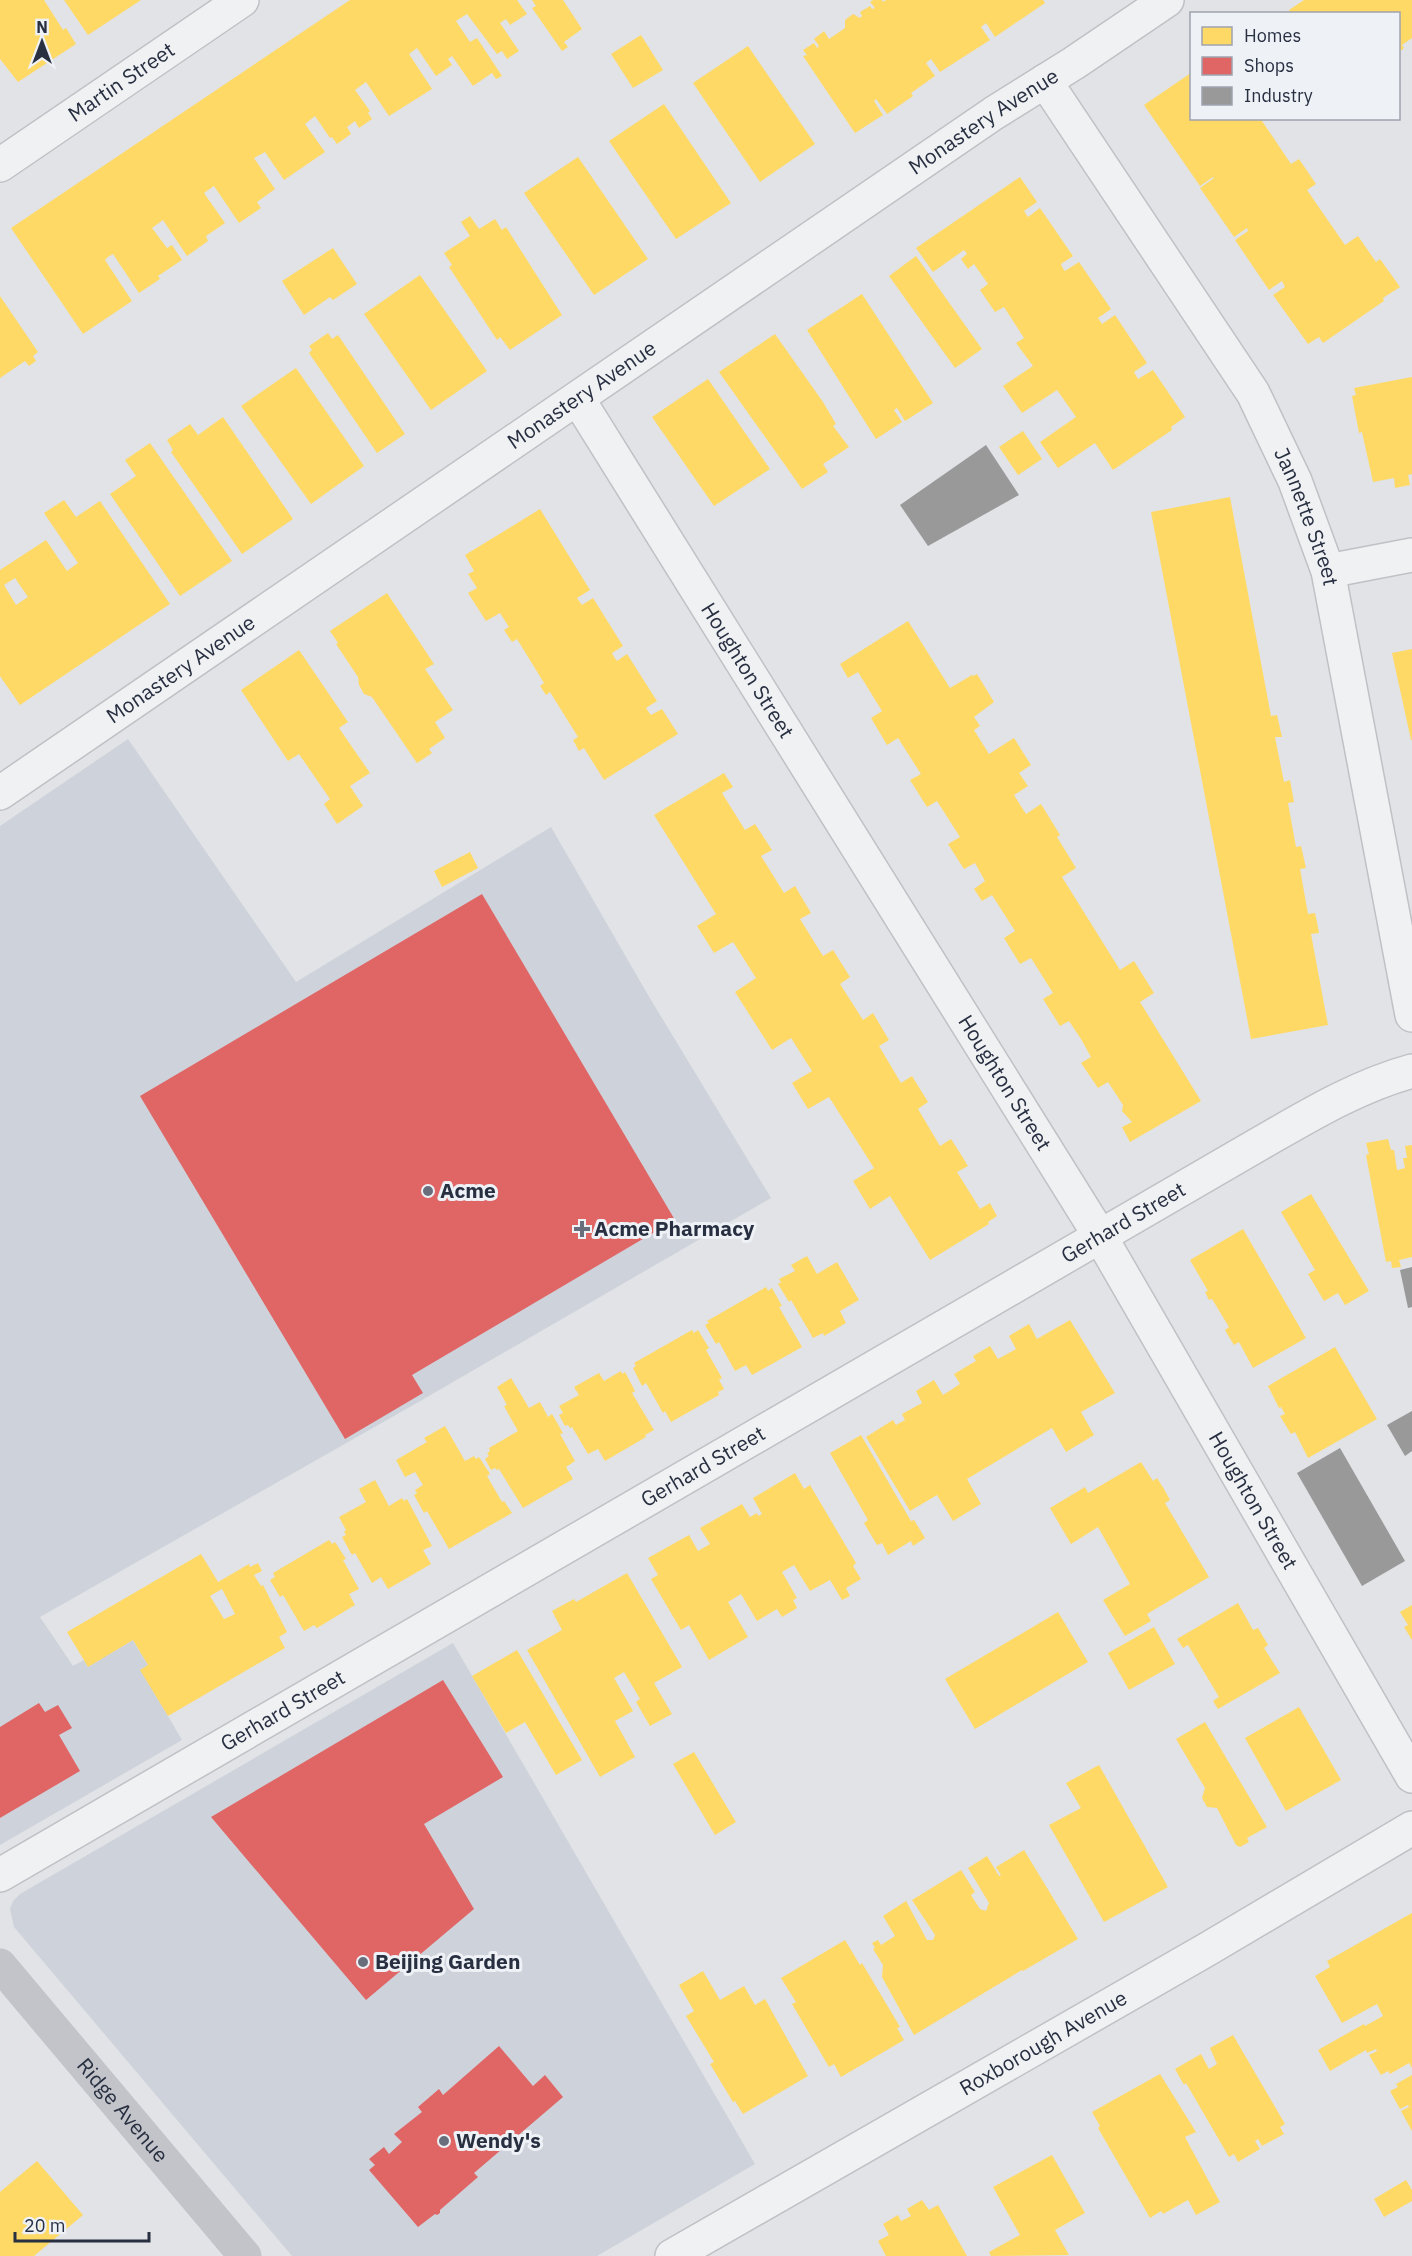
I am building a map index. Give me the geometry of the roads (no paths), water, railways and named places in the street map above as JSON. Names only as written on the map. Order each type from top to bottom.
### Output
[{"type":"main road","name":"Ridge Avenue","points":[[0,1965],[245,2256]]},
{"type":"street","name":"Martin Street","points":[[0,165],[242,0]]},
{"type":"street","name":"Monastery Avenue","points":[[0,793],[994,113],[1167,0]]},
{"type":"street","name":"Jannette Street","points":[[1045,81],[1254,393],[1295,481],[1328,571],[1412,1015]]},
{"type":"street","name":"Houghton Street","points":[[578,399],[1100,1236],[1412,1776]]},
{"type":"street","points":[[1328,571],[1412,555]]},
{"type":"street","name":"Gerhard Street","points":[[0,1875],[1100,1236],[1353,1092],[1384,1079],[1412,1071]]},
{"type":"street","name":"Roxborough Avenue","points":[[672,2256],[1206,1950],[1412,1828]]},
{"type":"place","name":"Acme","points":[[428,1191]]},
{"type":"place","name":"Acme Pharmacy","points":[[582,1229]]},
{"type":"place","name":"Beijing Garden","points":[[363,1962]]},
{"type":"place","name":"Wendy's","points":[[444,2141]]}]
